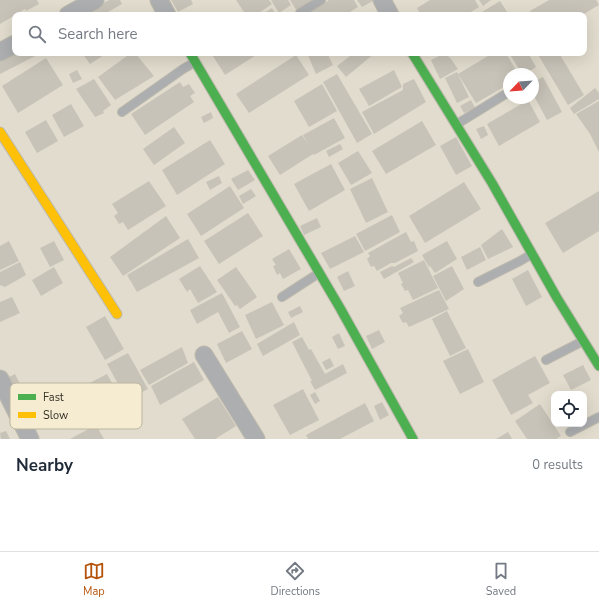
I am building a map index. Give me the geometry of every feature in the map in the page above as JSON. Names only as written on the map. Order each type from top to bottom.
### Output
[{"type":"street","points":[[73,12],[95,0]]},
{"type":"street","points":[[159,0],[166,12]]},
{"type":"street","points":[[382,0],[388,12]]},
{"type":"street","points":[[0,52],[12,46]]},
{"type":"street","points":[[192,56],[320,272],[413,439]]},
{"type":"street","points":[[414,56],[492,183],[557,298],[599,366]]},
{"type":"street","points":[[0,132],[117,314]]},
{"type":"street","points":[[204,355],[256,439]]},
{"type":"street","points":[[0,379],[10,399]]},
{"type":"street","points":[[25,429],[30,439]]},
{"type":"lane","points":[[302,12],[321,0]]},
{"type":"lane","points":[[122,112],[195,62]]},
{"type":"lane","points":[[456,124],[503,96]]},
{"type":"lane","points":[[478,282],[520,261],[532,253]]},
{"type":"lane","points":[[282,297],[320,272]]},
{"type":"lane","points":[[546,360],[583,340]]},
{"type":"lane","points":[[570,432],[599,417]]},
{"type":"building","points":[[0,0],[37,0],[39,4],[26,11],[25,9],[20,12],[12,12],[12,17],[0,24]]},
{"type":"building","points":[[109,0],[120,0],[122,4],[108,12],[86,12]]},
{"type":"building","points":[[171,0],[191,0],[193,4],[178,12]]},
{"type":"building","points":[[236,0],[269,0],[272,4],[260,12],[244,12]]},
{"type":"building","points":[[271,0],[288,0],[291,5],[278,12]]},
{"type":"building","points":[[290,0],[316,0],[297,11]]},
{"type":"building","points":[[329,0],[354,0],[358,7],[350,12],[309,12]]},
{"type":"building","points":[[357,0],[375,0],[362,7]]},
{"type":"building","points":[[430,0],[475,0],[479,7],[471,12],[419,12],[417,8]]},
{"type":"building","points":[[479,0],[491,0],[483,6]]},
{"type":"building","points":[[549,0],[596,0],[599,5],[587,12],[530,11]]},
{"type":"building","points":[[500,1],[507,12],[482,12]]},
{"type":"building","points":[[272,8],[274,12],[266,12]]},
{"type":"building","points":[[12,55],[35,56],[0,74],[0,61]]},
{"type":"building","points":[[84,56],[102,56],[90,64]]},
{"type":"building","points":[[127,56],[137,56],[154,76],[115,100],[98,77]]},
{"type":"building","points":[[213,56],[254,56],[225,75]]},
{"type":"building","points":[[294,56],[297,56],[309,75],[249,113],[236,94]]},
{"type":"building","points":[[308,56],[328,56],[333,65],[316,74]]},
{"type":"building","points":[[350,56],[371,56],[346,77],[337,66]]},
{"type":"building","points":[[439,56],[448,56],[458,69],[440,79],[431,60]]},
{"type":"building","points":[[488,56],[508,56],[515,68],[503,68],[503,87],[476,103],[458,74]]},
{"type":"building","points":[[511,56],[530,56],[536,67],[518,68]]},
{"type":"building","points":[[539,56],[561,56],[584,95],[568,105]]},
{"type":"building","points":[[46,58],[63,85],[18,113],[2,86]]},
{"type":"building","points":[[77,70],[82,79],[73,83],[69,74]]},
{"type":"building","points":[[394,70],[402,87],[369,106],[359,89]]},
{"type":"building","points":[[457,72],[469,97],[457,103],[445,78]]},
{"type":"building","points":[[337,74],[372,134],[357,143],[323,82]]},
{"type":"building","points":[[543,77],[562,112],[547,120],[538,104],[539,79]]},
{"type":"building","points":[[94,79],[111,105],[103,111],[104,113],[95,117],[76,89]]},
{"type":"building","points":[[414,79],[426,102],[374,134],[362,112],[403,90],[403,84]]},
{"type":"building","points":[[180,82],[183,87],[189,84],[195,93],[190,96],[194,102],[145,135],[131,114]]},
{"type":"building","points":[[322,84],[337,111],[309,127],[294,101]]},
{"type":"building","points":[[595,88],[599,93],[599,99],[574,114],[570,108]]},
{"type":"building","points":[[471,100],[475,108],[464,113],[460,106]]},
{"type":"building","points":[[599,101],[599,152],[590,134],[576,114]]},
{"type":"building","points":[[71,104],[84,126],[64,137],[52,115]]},
{"type":"building","points":[[521,104],[530,104],[540,122],[499,146],[487,124]]},
{"type":"building","points":[[211,112],[213,118],[204,123],[201,117]]},
{"type":"building","points":[[334,118],[345,138],[314,155],[313,154],[280,175],[268,156],[302,135],[308,144],[303,135]]},
{"type":"building","points":[[46,120],[58,141],[37,153],[25,132]]},
{"type":"building","points":[[422,121],[436,145],[386,174],[372,151]]},
{"type":"building","points":[[484,126],[488,135],[481,139],[476,129]]},
{"type":"building","points":[[174,127],[185,143],[154,165],[143,149]]},
{"type":"building","points":[[456,137],[472,166],[456,175],[440,146]]},
{"type":"building","points":[[210,140],[225,164],[177,195],[162,170]]},
{"type":"building","points":[[340,144],[343,149],[329,157],[326,151]]},
{"type":"building","points":[[358,151],[372,173],[351,185],[338,163]]},
{"type":"building","points":[[331,164],[345,190],[309,211],[294,184]]},
{"type":"building","points":[[248,170],[255,180],[238,190],[231,179]]},
{"type":"building","points":[[219,176],[222,183],[210,190],[206,182]]},
{"type":"building","points":[[372,178],[388,212],[366,223],[350,189]]},
{"type":"building","points":[[149,181],[166,206],[128,230],[123,222],[119,224],[114,216],[118,213],[112,204]]},
{"type":"building","points":[[464,182],[481,209],[425,243],[409,216]]},
{"type":"building","points":[[230,186],[244,208],[201,236],[187,214]]},
{"type":"building","points":[[251,189],[256,196],[243,204],[239,196]]},
{"type":"building","points":[[599,191],[599,231],[563,253],[545,223]]},
{"type":"building","points":[[248,213],[263,236],[219,264],[204,241]]},
{"type":"building","points":[[392,215],[400,232],[365,251],[356,234]]},
{"type":"building","points":[[166,216],[180,238],[123,276],[110,257]]},
{"type":"building","points":[[317,218],[321,227],[304,235],[300,226]]},
{"type":"building","points":[[502,229],[513,247],[488,259],[481,245]]},
{"type":"building","points":[[406,232],[411,242],[414,241],[418,251],[377,271],[374,266],[371,267],[367,259],[370,256],[368,253]]},
{"type":"building","points":[[355,236],[364,252],[330,269],[321,253]]},
{"type":"building","points":[[188,239],[199,258],[137,292],[127,275]]},
{"type":"building","points":[[9,241],[19,261],[0,270],[0,246]]},
{"type":"building","points":[[54,241],[64,260],[50,267],[40,248]]},
{"type":"building","points":[[447,241],[457,259],[435,273],[430,266],[429,267],[422,255]]},
{"type":"building","points":[[480,247],[486,260],[467,270],[461,257]]},
{"type":"building","points":[[289,249],[301,269],[283,279],[280,273],[277,275],[273,266],[276,265],[272,259]]},
{"type":"building","points":[[411,258],[414,262],[384,279],[380,272],[392,266],[394,267]]},
{"type":"building","points":[[424,260],[438,288],[413,300],[408,290],[405,291],[401,284],[403,283],[398,273]]},
{"type":"building","points":[[20,262],[26,275],[5,287],[0,285],[0,272]]},
{"type":"building","points":[[200,266],[217,292],[198,303],[190,289],[187,292],[179,279]]},
{"type":"building","points":[[452,266],[464,289],[446,301],[433,276]]},
{"type":"building","points":[[54,267],[63,283],[41,296],[32,280]]},
{"type":"building","points":[[236,267],[257,297],[240,309],[237,305],[235,306],[217,280]]},
{"type":"building","points":[[528,270],[542,297],[526,306],[512,279]]},
{"type":"building","points":[[348,271],[355,286],[344,291],[337,277]]},
{"type":"building","points":[[439,290],[449,309],[409,327],[406,322],[403,323],[399,316],[403,313],[400,308]]},
{"type":"building","points":[[222,293],[240,327],[229,333],[218,312],[197,324],[190,310]]},
{"type":"building","points":[[12,297],[20,313],[0,322],[0,302]]},
{"type":"building","points":[[272,302],[284,325],[256,339],[245,315]]},
{"type":"building","points":[[300,306],[303,312],[291,318],[288,312]]},
{"type":"building","points":[[447,311],[466,348],[450,356],[432,319]]},
{"type":"building","points":[[105,316],[124,349],[105,360],[86,327]]},
{"type":"building","points":[[294,322],[300,335],[263,356],[257,344]]},
{"type":"building","points":[[379,330],[385,342],[372,349],[366,336]]},
{"type":"building","points":[[242,331],[252,349],[226,363],[217,344]]},
{"type":"building","points":[[339,333],[345,346],[338,349],[332,337]]},
{"type":"building","points":[[302,337],[309,350],[311,349],[325,374],[343,364],[347,373],[315,390],[292,342]]},
{"type":"building","points":[[182,347],[188,363],[149,385],[140,370]]},
{"type":"building","points":[[468,349],[484,382],[460,394],[443,361]]},
{"type":"building","points":[[128,353],[148,389],[142,392],[142,383],[118,383],[107,364]]},
{"type":"building","points":[[535,356],[550,383],[528,395],[533,403],[511,415],[492,380]]},
{"type":"building","points":[[330,358],[334,366],[326,370],[322,362]]},
{"type":"building","points":[[194,362],[204,380],[160,405],[151,386]]},
{"type":"building","points":[[583,365],[591,380],[571,390],[563,375]]},
{"type":"building","points":[[15,374],[20,383],[10,383],[10,390],[5,379]]},
{"type":"building","points":[[107,374],[112,383],[90,383]]},
{"type":"building","points":[[303,389],[319,420],[290,435],[273,405]]},
{"type":"building","points":[[315,392],[320,401],[315,404],[310,395]]},
{"type":"building","points":[[218,397],[236,426],[215,439],[195,439],[182,419]]},
{"type":"building","points":[[382,402],[389,415],[380,420],[374,406]]},
{"type":"building","points":[[365,403],[374,421],[340,439],[308,439],[306,435]]},
{"type":"building","points":[[540,404],[551,421],[551,427],[555,427],[561,436],[556,439],[527,439],[515,421]]},
{"type":"building","points":[[89,429],[98,429],[104,439],[70,439]]},
{"type":"building","points":[[6,431],[10,439],[1,439],[0,433]]},
{"type":"building","points":[[508,432],[512,439],[496,439]]},
{"type":"traffic: fast","points":[[192,56],[340,308],[413,439]]},
{"type":"traffic: fast","points":[[414,56],[492,183],[557,298],[599,366]]},
{"type":"traffic: slow","points":[[0,132],[117,314]]}]
